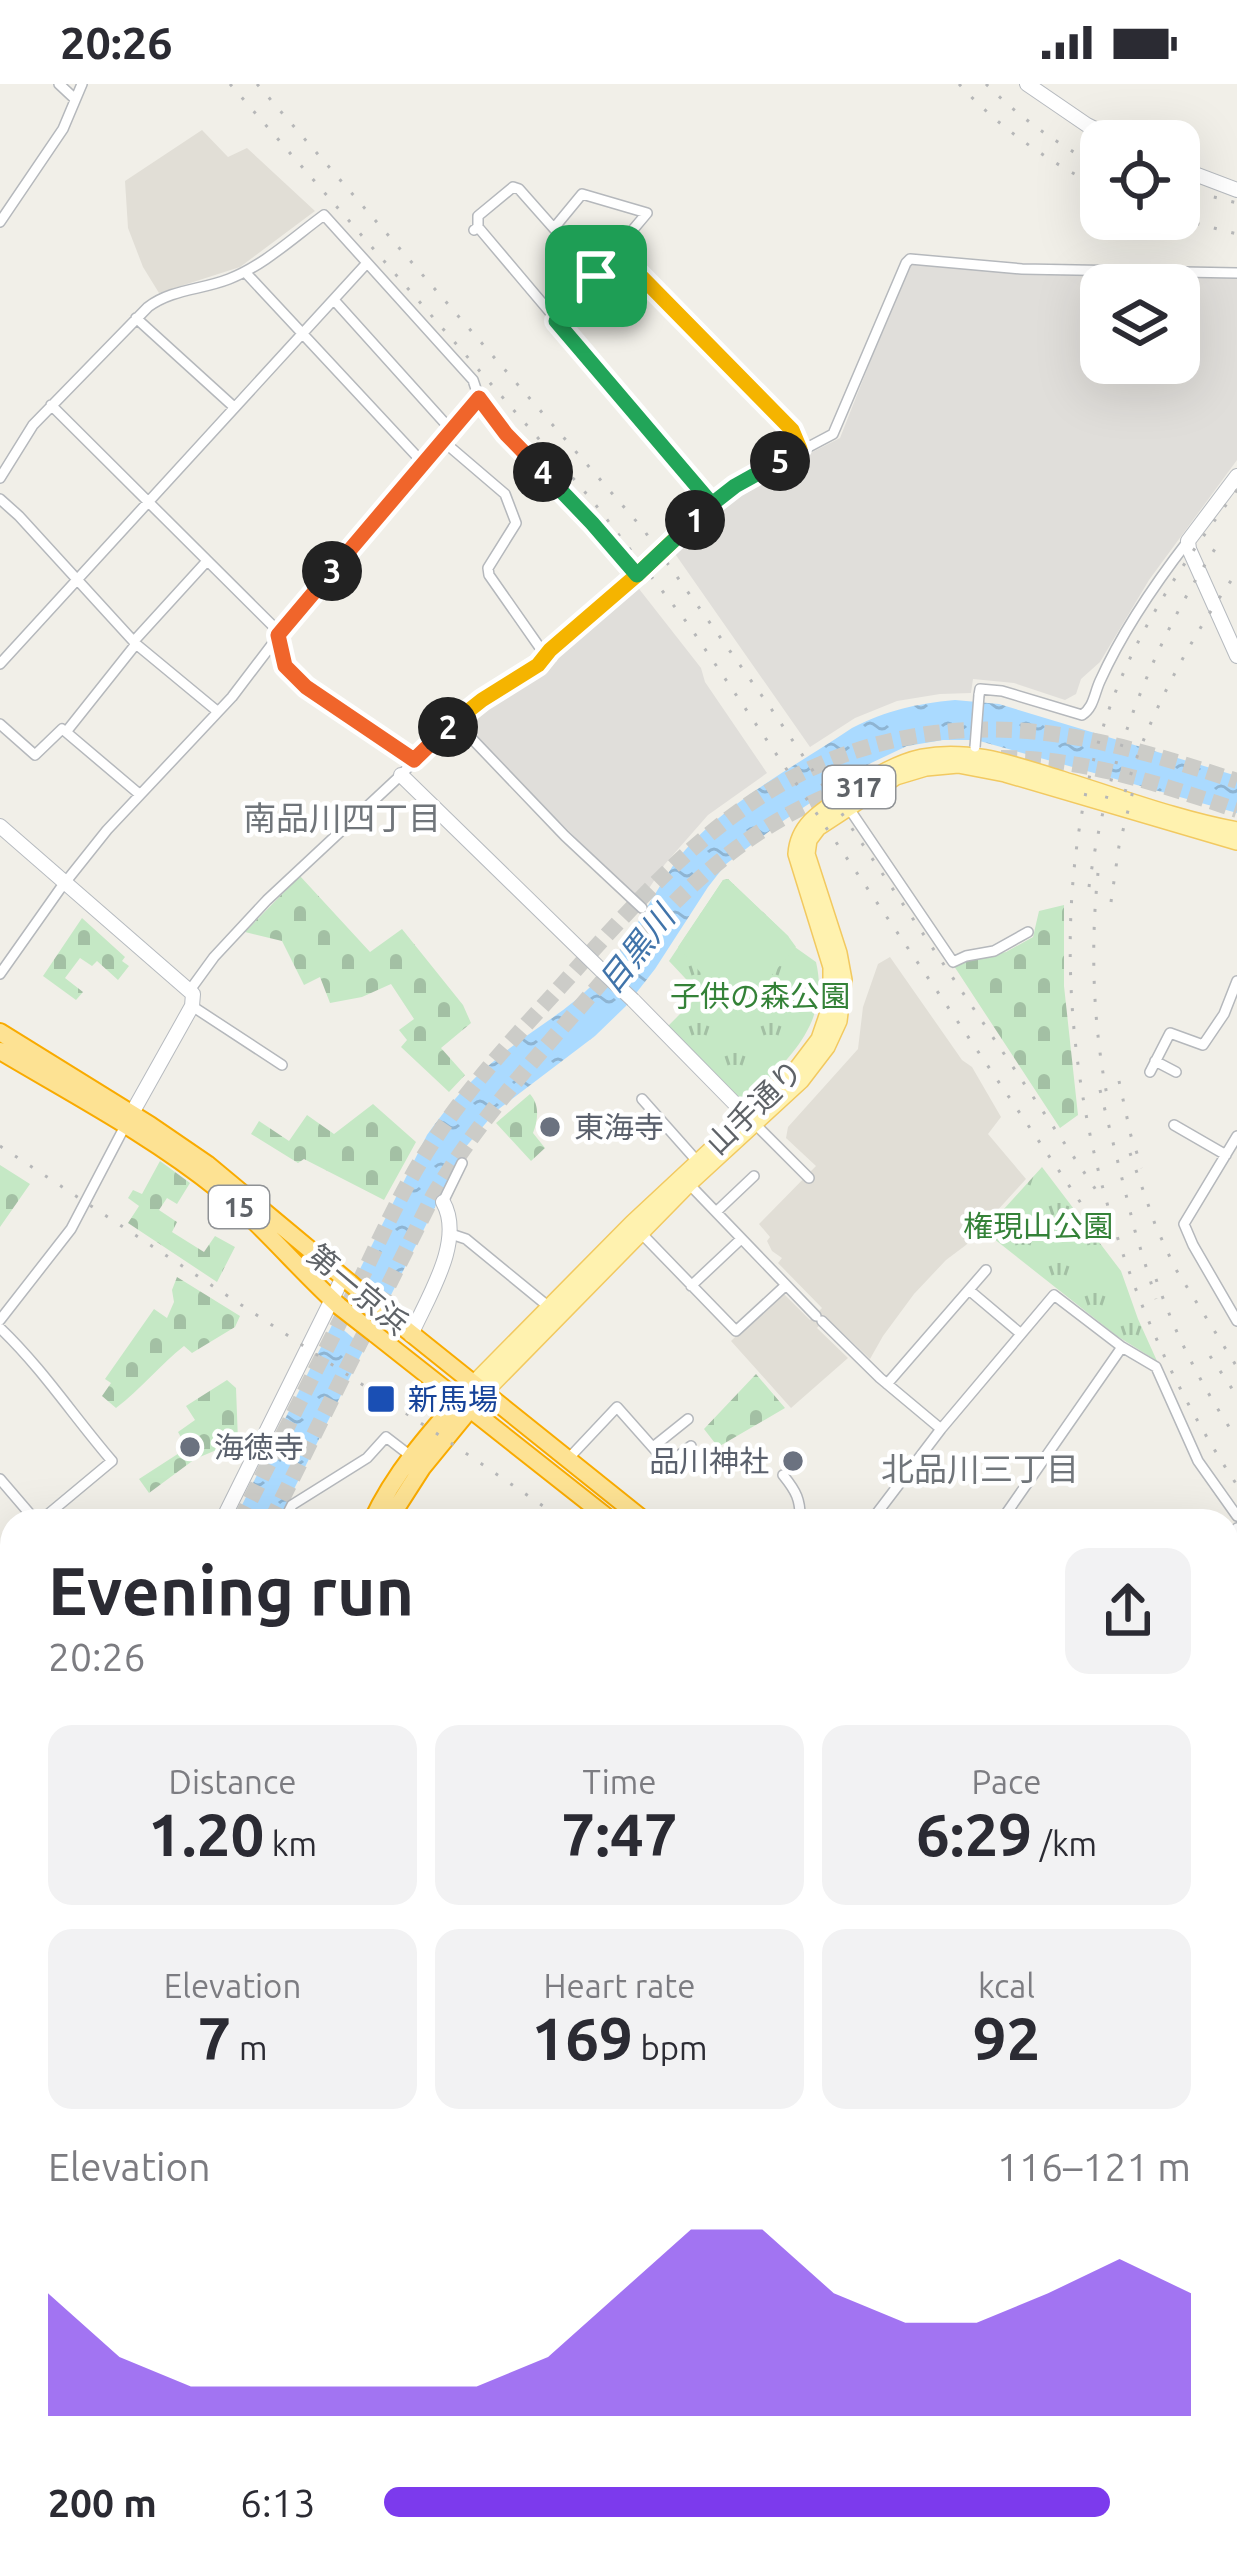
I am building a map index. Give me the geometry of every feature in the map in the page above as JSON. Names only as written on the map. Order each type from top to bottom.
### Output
[{"type":"highway","name":"第一京浜","points":[[0,1032],[128,1120],[226,1196],[335,1302],[597,1509]]},
{"type":"highway","name":"第一京浜","points":[[0,1051],[208,1164],[411,1335],[630,1509]]},
{"type":"highway","name":"山手通り","points":[[379,1509],[412,1457],[479,1388]]},
{"type":"highway","name":"山手通り","points":[[396,1509],[465,1404]]},
{"type":"main road","name":"山手通り","points":[[479,1388],[751,1120],[803,1062],[824,1028],[831,1004],[831,967],[797,863],[796,846],[803,828],[820,812],[891,768],[926,757],[975,751],[1237,830]]},
{"type":"main road","name":"山手通り","points":[[479,1388],[549,1307],[697,1161],[812,1070],[827,1047],[839,1021],[843,966],[808,861],[807,847],[818,828],[896,777],[958,765],[1005,774],[1237,842]]},
{"type":"street","points":[[59,84],[75,98]]},
{"type":"street","points":[[0,222],[63,129],[82,84]]},
{"type":"street","points":[[1034,86],[1080,120]]},
{"type":"street","points":[[1200,176],[1237,190]]},
{"type":"street","points":[[596,276],[519,188],[513,187],[478,217],[476,228],[712,504]]},
{"type":"street","points":[[554,228],[582,194],[647,213],[556,321]]},
{"type":"street","points":[[0,478],[33,425],[148,307],[170,293],[223,282],[245,272],[324,215],[473,380],[479,398],[506,434],[637,575]]},
{"type":"street","points":[[616,251],[792,430],[800,449]]},
{"type":"street","points":[[53,1509],[112,1461],[0,1324],[71,1229],[214,957],[267,900],[454,722],[538,665],[712,504],[838,428],[910,259],[1022,268],[1237,273]]},
{"type":"street","points":[[0,664],[367,263]]},
{"type":"street","points":[[245,272],[424,464]]},
{"type":"street","points":[[334,300],[452,430]]},
{"type":"street","points":[[136,318],[234,407]]},
{"type":"street","points":[[0,974],[65,882],[138,793],[232,697],[278,635],[479,398]]},
{"type":"street","points":[[51,405],[276,629],[285,666],[306,687],[414,760]]},
{"type":"street","points":[[443,441],[505,494],[516,523],[488,568],[489,575],[545,655]]},
{"type":"street","points":[[975,751],[980,689],[1082,715],[1090,710],[1136,613],[1237,476]]},
{"type":"street","points":[[0,500],[135,642],[218,711]]},
{"type":"street","points":[[1189,541],[1237,656]]},
{"type":"street","points":[[66,732],[135,642],[207,561]]},
{"type":"street","points":[[454,722],[642,908]]},
{"type":"street","points":[[0,724],[35,755],[62,729],[138,793]]},
{"type":"street","points":[[401,775],[809,1178]]},
{"type":"street","points":[[848,807],[953,962],[994,951],[1028,932]]},
{"type":"street","points":[[0,826],[191,998],[281,1064]]},
{"type":"street","points":[[1176,1072],[1153,1067],[1170,1034],[1203,1045],[1224,1014],[1237,981]]},
{"type":"street","points":[[642,1100],[697,1161]]},
{"type":"street","points":[[1174,1125],[1226,1155]]},
{"type":"street","points":[[1237,1136],[1184,1224],[1237,1321]]},
{"type":"street","points":[[411,1335],[443,1262],[451,1222],[442,1202],[462,1163]]},
{"type":"street","points":[[716,1212],[754,1176]]},
{"type":"street","points":[[689,1184],[819,1318],[941,1429]]},
{"type":"street","points":[[640,1232],[736,1331],[786,1285]]},
{"type":"street","points":[[451,1234],[466,1239],[549,1307]]},
{"type":"street","points":[[691,1286],[741,1239]]},
{"type":"street","points":[[887,1384],[986,1270]]},
{"type":"street","points":[[228,1509],[346,1280]]},
{"type":"street","points":[[970,1289],[1021,1334]]},
{"type":"street","points":[[880,1509],[1054,1295],[1156,1367],[1198,1461],[1232,1509]]},
{"type":"street","points":[[1009,1509],[1122,1346]]},
{"type":"street","points":[[568,1459],[616,1408],[664,1460],[670,1462],[691,1446]]},
{"type":"street","points":[[653,1447],[688,1419]]},
{"type":"street","points":[[290,1509],[367,1458],[386,1437],[412,1457]]},
{"type":"street","points":[[783,1475],[798,1495],[801,1509]]},
{"type":"street","points":[[0,1479],[27,1509]]},
{"type":"shaded area","points":[[202,130],[228,157],[247,148],[315,211],[240,267],[159,293],[128,228],[125,181]]},
{"type":"shaded area","points":[[916,263],[1080,275],[1080,384],[1200,384],[1200,277],[1237,277],[1237,460],[1149,580],[1100,662],[1081,679],[1076,694],[1065,700],[1014,683],[973,679],[971,693],[897,701],[855,718],[810,747],[671,548],[713,507],[745,486],[840,438],[907,268]]},
{"type":"shaded area","points":[[636,585],[701,668],[705,682],[767,773],[708,815],[665,864],[640,902],[463,725],[557,661],[557,652]]},
{"type":"shaded area","points":[[890,957],[962,1060],[972,1067],[1001,1117],[988,1134],[1026,1179],[914,1294],[870,1359],[826,1317],[817,1328],[848,1358],[791,1408],[731,1341],[782,1292],[810,1320],[822,1308],[778,1263],[782,1258],[772,1251],[770,1237],[759,1224],[816,1166],[786,1138],[788,1127],[858,1049],[863,1007],[878,964]]},
{"type":"green space","points":[[300,876],[370,952],[402,929],[463,1005],[471,1023],[441,1048],[465,1075],[449,1092],[401,1047],[407,1040],[399,1030],[414,1019],[391,984],[362,997],[330,1003],[320,977],[304,985],[282,941],[245,932]]},
{"type":"green space","name":"子供の森公園","points":[[728,879],[792,945],[816,962],[819,985],[811,1024],[801,1041],[744,1102],[668,1026],[700,994],[669,961]]},
{"type":"green space","points":[[728,879],[796,947],[744,1007],[730,1006],[678,947]]},
{"type":"green space","points":[[1064,905],[1064,986],[1078,1115],[1060,1128],[954,966],[1006,952],[1033,937],[1039,911]]},
{"type":"green space","points":[[82,918],[129,966],[118,980],[97,961],[92,966],[80,958],[65,978],[83,992],[76,1000],[43,976]]},
{"type":"green space","points":[[530,1094],[537,1113],[533,1133],[545,1148],[531,1161],[496,1123]]},
{"type":"green space","points":[[373,1104],[416,1142],[384,1200],[304,1159],[298,1163],[251,1134],[259,1121],[289,1141],[307,1115],[334,1134]]},
{"type":"green space","points":[[160,1161],[190,1183],[177,1204],[167,1198],[159,1210],[177,1222],[172,1232],[204,1252],[215,1236],[235,1247],[217,1282],[128,1223],[139,1206],[128,1198],[133,1190],[142,1194]]},
{"type":"green space","points":[[0,1165],[30,1184],[0,1227]]},
{"type":"green space","name":"権現山公園","points":[[1042,1167],[1121,1271],[1157,1361],[1117,1336],[984,1231]]},
{"type":"green space","points":[[177,1277],[240,1316],[235,1327],[192,1353],[184,1346],[116,1408],[102,1396],[111,1383],[105,1379],[154,1309],[167,1318]]},
{"type":"green space","points":[[756,1374],[785,1408],[718,1447],[704,1429]]},
{"type":"green space","points":[[227,1380],[236,1388],[238,1441],[195,1459],[149,1493],[139,1479],[187,1448],[178,1432],[195,1420],[186,1406]]},
{"type":"water","name":"目黒川","points":[[955,700],[999,704],[1237,776],[1237,813],[976,740],[943,740],[907,746],[869,764],[783,821],[726,864],[626,1006],[595,1036],[496,1111],[464,1149],[284,1509],[240,1509],[427,1135],[458,1096],[494,1061],[595,982],[677,860],[713,822],[852,728]]},
{"type":"pier","points":[[358,1269],[392,1298],[367,1350],[332,1320]]},
{"type":"tunnel","points":[[246,1509],[400,1198],[443,1126],[491,1064],[601,941],[724,822],[819,765],[874,745],[935,733],[1013,730],[1089,740],[1237,781]]},
{"type":"tunnel","points":[[1001,758],[1092,768],[1237,810]]},
{"type":"tunnel","points":[[277,1509],[433,1196],[499,1102],[637,942],[700,878],[771,825],[858,784]]},
{"type":"railway","points":[[230,84],[591,499],[688,624],[1091,1218]]},
{"type":"railway","points":[[257,84],[643,529],[772,710],[1096,1190]]},
{"type":"railway","points":[[959,84],[1026,143],[1080,177]]},
{"type":"railway","points":[[986,84],[1040,130],[1080,156]]},
{"type":"railway","points":[[1200,193],[1237,203]]},
{"type":"railway","points":[[1200,224],[1237,234]]},
{"type":"railway","points":[[1237,490],[1151,617],[1112,701],[1085,799],[1072,900],[1072,1003],[1085,1106],[1108,1208],[1142,1306],[1186,1399],[1237,1485]]},
{"type":"railway","points":[[1089,887],[1107,795],[1136,704],[1175,617],[1223,537]]},
{"type":"railway","points":[[1125,792],[1172,678],[1237,572]]},
{"type":"railway","points":[[1111,902],[1136,779]]},
{"type":"railway","points":[[1098,873],[1094,989],[1109,1105]]},
{"type":"railway","points":[[1119,1081],[1142,1168]]},
{"type":"railway","points":[[1100,1090],[1156,1299]]},
{"type":"railway","points":[[0,1146],[547,1509]]},
{"type":"railway","points":[[1130,1153],[1175,1268],[1237,1367]]},
{"type":"railway","points":[[1156,1279],[1191,1362],[1237,1439]]},
{"type":"railway","points":[[1210,1356],[1237,1396]]},
{"type":"place","name":"東海寺","points":[[550,1127]]},
{"type":"place","name":"新馬場","points":[[381,1399]]},
{"type":"place","name":"海徳寺","points":[[190,1447]]},
{"type":"place","name":"品川神社","points":[[793,1461]]},
{"type":"district","name":"南品川四丁目","points":[[342,817]]},
{"type":"district","name":"北品川三丁目","points":[[980,1468]]},
{"type":"route","points":[[596,276],[556,321],[712,504],[637,575],[550,650],[538,665],[462,715],[414,760],[306,687],[285,666],[278,635],[479,398],[506,434],[637,575],[735,486],[800,449],[792,430],[616,251],[596,276]]}]
